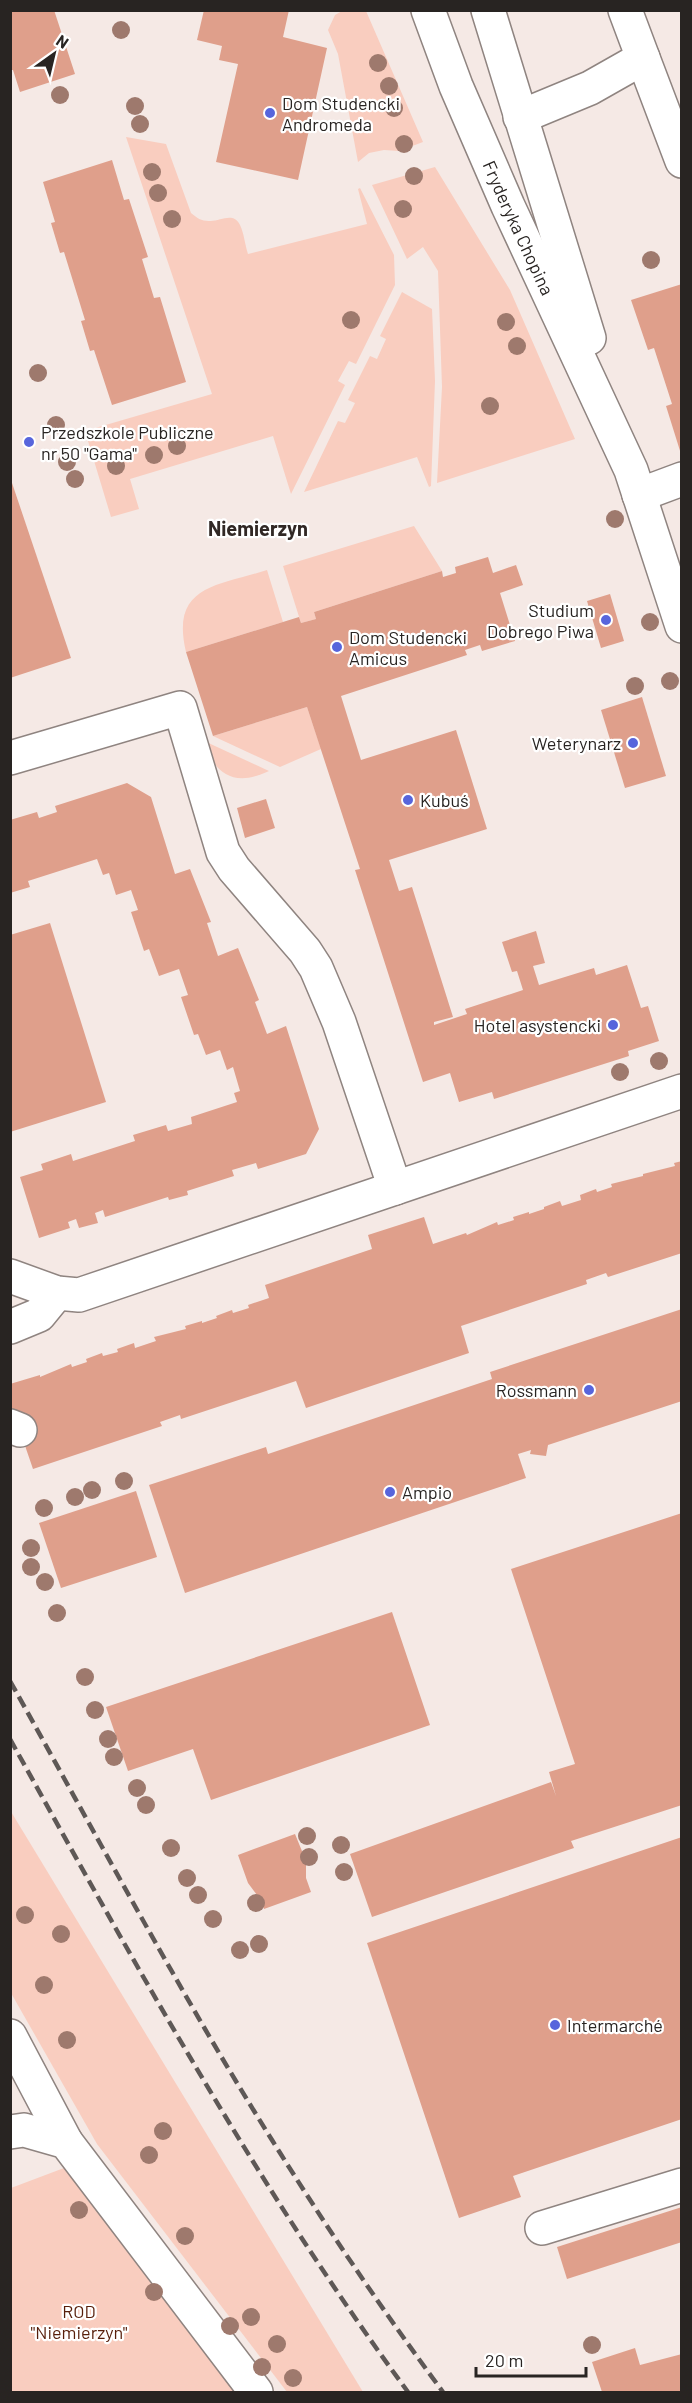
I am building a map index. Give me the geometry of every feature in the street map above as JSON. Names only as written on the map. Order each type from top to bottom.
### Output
[{"type":"street","name":"Fryderyka Chopina","points":[[428,10],[456,86],[508,206],[619,441]]},
{"type":"street","name":"Fryderyka Chopina","points":[[488,10],[619,441],[639,495],[671,559],[681,626]]},
{"type":"street","points":[[625,10],[681,161]]},
{"type":"street","points":[[520,117],[590,88],[643,58]]},
{"type":"street","points":[[639,495],[681,479]]},
{"type":"street","points":[[10,758],[180,708],[223,852],[234,869],[316,968],[339,1022],[395,1188]]},
{"type":"street","points":[[10,1276],[57,1293],[80,1295],[681,1091]]},
{"type":"street","points":[[10,1327],[39,1315],[57,1293]]},
{"type":"street","points":[[10,2036],[66,2142],[256,2392]]},
{"type":"street","points":[[10,2132],[24,2130],[66,2142]]},
{"type":"street","points":[[542,2228],[681,2185]]},
{"type":"green space","points":[[342,11],[366,11],[423,142],[399,151],[384,150],[369,153],[358,162],[338,54],[328,30],[335,15]]},
{"type":"green space","points":[[126,137],[166,144],[191,213],[204,220],[230,218],[237,221],[243,232],[248,254],[367,224],[358,189],[360,188],[394,255],[395,285],[356,364],[349,361],[338,381],[345,385],[291,494],[273,436],[130,479],[139,509],[111,517],[85,431],[212,394]]},
{"type":"green space","points":[[435,167],[510,290],[575,439],[437,483],[442,387],[438,271],[423,247],[407,259],[372,185]]},
{"type":"green space","points":[[402,292],[432,309],[435,381],[431,486],[429,487],[417,457],[304,492],[338,421],[345,423],[355,403],[348,400],[370,356],[377,359],[386,339],[380,336]]},
{"type":"green space","points":[[414,526],[442,571],[314,612],[316,619],[301,623],[283,566]]},
{"type":"green space","points":[[267,570],[283,622],[186,652],[183,630],[185,613],[192,601],[202,592],[216,585]]},
{"type":"green space","points":[[307,707],[321,749],[280,767],[213,736]]},
{"type":"green space","points":[[202,740],[269,771],[245,778],[227,775],[213,762]]},
{"type":"green space","points":[[10,1810],[363,2392],[287,2392],[97,2144],[11,1993]]},
{"type":"green space","name":"ROD \"Niemierzyn\"","points":[[64,2168],[239,2392],[11,2392],[11,2188]]},
{"type":"building","points":[[10,10],[54,10],[75,74],[20,92],[13,70],[10,70]]},
{"type":"building","name":"Dom Studencki Andromeda","points":[[204,10],[289,10],[283,37],[327,48],[298,180],[216,162],[238,64],[219,60],[222,46],[197,40]]},
{"type":"building","points":[[112,160],[124,200],[129,199],[148,257],[142,259],[154,298],[160,297],[186,382],[112,405],[94,350],[90,351],[81,321],[85,320],[64,252],[60,253],[51,223],[55,222],[43,182]]},
{"type":"building","points":[[682,284],[681,454],[666,406],[672,404],[654,348],[648,350],[631,300]]},
{"type":"building","points":[[10,477],[71,658],[10,678]]},
{"type":"building","points":[[488,557],[493,573],[516,565],[523,585],[500,593],[515,641],[482,651],[480,645],[465,650],[467,655],[341,696],[361,760],[456,730],[487,829],[389,860],[399,891],[412,887],[453,1017],[434,1022],[434,1025],[467,1014],[465,1009],[523,990],[517,971],[512,972],[502,942],[536,931],[545,963],[533,966],[539,985],[594,968],[596,975],[627,965],[641,1008],[648,1006],[659,1041],[628,1051],[629,1056],[494,1099],[492,1092],[459,1102],[450,1073],[423,1082],[355,870],[360,869],[307,707],[213,736],[186,652],[299,617],[301,623],[316,619],[314,612],[442,571],[443,577],[456,573],[455,567]]},
{"type":"building","points":[[610,594],[624,641],[601,648],[587,601]]},
{"type":"building","name":"Weterynarz","points":[[642,697],[666,776],[625,788],[601,710]]},
{"type":"building","points":[[127,783],[151,797],[175,874],[190,869],[211,922],[207,923],[218,956],[238,948],[259,1000],[255,1002],[267,1034],[286,1026],[319,1129],[306,1154],[258,1169],[256,1163],[232,1170],[234,1176],[187,1191],[188,1195],[169,1200],[168,1197],[105,1217],[103,1210],[95,1213],[98,1223],[79,1228],[76,1219],[68,1222],[70,1228],[39,1238],[20,1177],[43,1170],[41,1164],[71,1154],[73,1161],[135,1141],[133,1135],[166,1125],[168,1131],[192,1124],[191,1117],[237,1102],[234,1093],[240,1091],[233,1067],[227,1070],[220,1050],[206,1055],[198,1034],[194,1035],[181,997],[188,995],[179,969],[159,976],[149,949],[144,951],[131,912],[138,910],[131,890],[116,895],[109,873],[103,875],[97,859],[28,881],[30,887],[10,893],[10,820],[37,812],[39,818],[57,812],[55,806]]},
{"type":"building","points":[[266,799],[275,828],[245,838],[237,808]]},
{"type":"building","points":[[50,923],[106,1102],[10,1132],[10,935]]},
{"type":"building","points":[[682,1161],[682,1253],[608,1277],[606,1273],[586,1280],[587,1284],[461,1326],[469,1353],[306,1408],[296,1381],[181,1419],[180,1415],[160,1422],[162,1426],[33,1469],[10,1402],[10,1384],[40,1375],[40,1377],[71,1364],[72,1367],[87,1362],[86,1359],[102,1353],[103,1356],[118,1352],[117,1349],[134,1343],[135,1348],[156,1341],[154,1337],[186,1329],[185,1326],[217,1318],[216,1316],[232,1310],[233,1313],[249,1308],[248,1305],[269,1298],[265,1285],[372,1249],[368,1235],[424,1217],[433,1244],[466,1233],[467,1235],[497,1222],[498,1225],[514,1220],[513,1217],[544,1209],[560,1201],[562,1206],[581,1200],[580,1195],[596,1189],[597,1192],[612,1187],[611,1184],[675,1166],[674,1163]]},
{"type":"building","points":[[682,1309],[682,1401],[548,1445],[546,1456],[530,1454],[531,1450],[518,1454],[526,1478],[185,1593],[149,1485],[266,1447],[268,1454],[492,1379],[490,1372]]},
{"type":"building","points":[[136,1491],[157,1557],[61,1588],[39,1523]]},
{"type":"building","points":[[682,1513],[682,1805],[571,1841],[574,1848],[372,1917],[350,1854],[551,1782],[556,1796],[549,1772],[575,1764],[511,1569]]},
{"type":"building","points":[[392,1612],[430,1725],[211,1800],[193,1749],[128,1771],[106,1707]]},
{"type":"building","points":[[295,1834],[306,1861],[306,1878],[311,1892],[264,1909],[260,1899],[248,1883],[238,1855]]},
{"type":"building","points":[[682,1837],[682,2119],[513,2176],[521,2197],[459,2218],[367,1943]]},
{"type":"building","points":[[682,2207],[682,2242],[567,2279],[557,2247]]},
{"type":"building","points":[[635,2348],[640,2365],[682,2354],[682,2392],[602,2392],[592,2362]]},
{"type":"railway","points":[[10,1681],[180,1986],[261,2122],[349,2259],[443,2392]]},
{"type":"railway","points":[[10,1739],[151,1990],[248,2154],[353,2314],[408,2392]]},
{"type":"place","name":"Dom Studencki Andromeda","points":[[270,113]]},
{"type":"place","name":"Przedszkole Publiczne nr 50 \"Gama\"","points":[[29,442]]},
{"type":"place","name":"Studium Dobrego Piwa","points":[[606,620]]},
{"type":"place","name":"Dom Studencki Amicus","points":[[337,647]]},
{"type":"place","name":"Weterynarz","points":[[633,743]]},
{"type":"place","name":"Kubuś","points":[[408,800]]},
{"type":"place","name":"Hotel asystencki","points":[[613,1025]]},
{"type":"place","name":"Rossmann","points":[[589,1390]]},
{"type":"place","name":"Ampio","points":[[390,1492]]},
{"type":"place","name":"Intermarché","points":[[555,2025]]},
{"type":"district","name":"Niemierzyn","points":[[258,528]]}]
